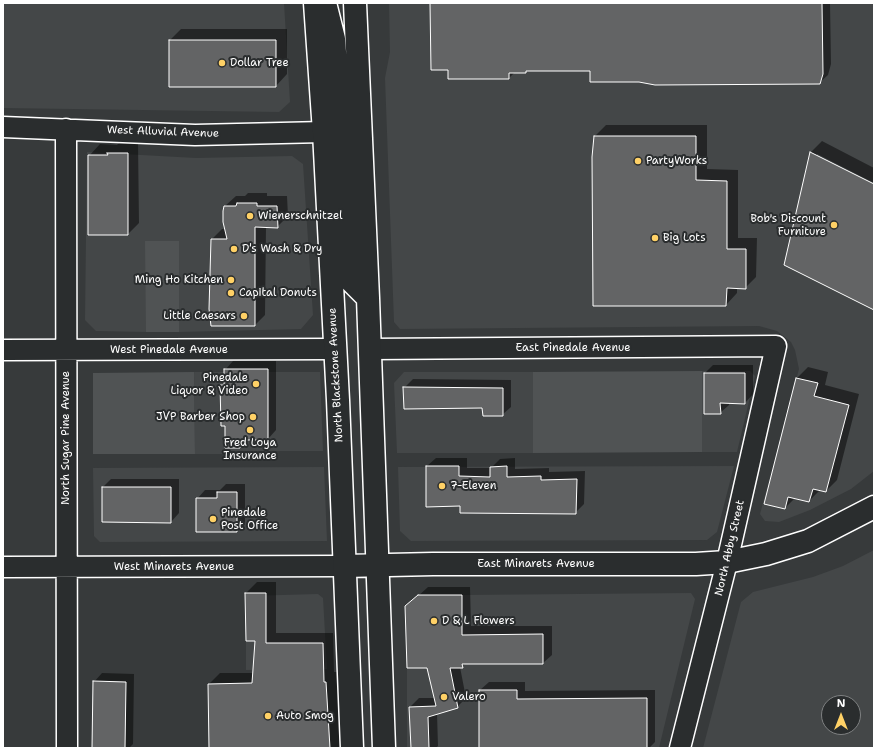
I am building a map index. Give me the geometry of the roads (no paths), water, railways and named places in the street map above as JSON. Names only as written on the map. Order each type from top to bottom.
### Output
[{"type":"main road","name":"North Blackstone Avenue","points":[[315,3],[324,132],[335,349],[352,748]]},
{"type":"main road","points":[[325,3],[334,39],[342,127],[345,134],[351,137],[361,138]]},
{"type":"main road","points":[[355,3],[370,349],[384,748]]},
{"type":"main road","points":[[324,132],[338,142],[342,149],[344,159],[351,281],[368,298]]},
{"type":"main road","name":"East Minarets Avenue","points":[[344,566],[696,564],[727,562],[766,554],[808,541],[874,507]]},
{"type":"street","name":"West Alluvial Avenue","points":[[3,127],[195,135],[324,132]]},
{"type":"street","name":"North Sugar Pine Avenue","points":[[66,129],[67,748]]},
{"type":"street","name":"East Pinedale Avenue","points":[[370,349],[776,346]]},
{"type":"street","name":"North Abby Street","points":[[680,748],[727,562],[776,346]]},
{"type":"street","name":"West Pinedale Avenue","points":[[3,350],[335,349]]},
{"type":"street","name":"West Minarets Avenue","points":[[3,568],[344,566]]},
{"type":"place","name":"Dollar Tree","points":[[222,63]]},
{"type":"place","name":"PartyWorks","points":[[638,161]]},
{"type":"place","name":"Wienerschnitzel","points":[[250,216]]},
{"type":"place","name":"Bob's Discount Furniture","points":[[834,225]]},
{"type":"place","name":"Big Lots","points":[[655,238]]},
{"type":"place","name":"D's Wash & Dry","points":[[234,249]]},
{"type":"place","name":"Ming Ho Kitchen","points":[[231,280]]},
{"type":"place","name":"Capital Donuts","points":[[231,293]]},
{"type":"place","name":"Little Caesars","points":[[244,316]]},
{"type":"place","name":"Pinedale Liquor & Video","points":[[256,384]]},
{"type":"place","name":"JVP Barber Shop","points":[[253,417]]},
{"type":"place","name":"Fred Loya Insurance","points":[[250,430]]},
{"type":"place","name":"7-Eleven","points":[[442,486]]},
{"type":"place","name":"Pinedale Post Office","points":[[213,519]]},
{"type":"place","name":"D & L Flowers","points":[[434,621]]},
{"type":"place","name":"Valero","points":[[444,697]]},
{"type":"place","name":"Auto Smog","points":[[268,716]]}]
